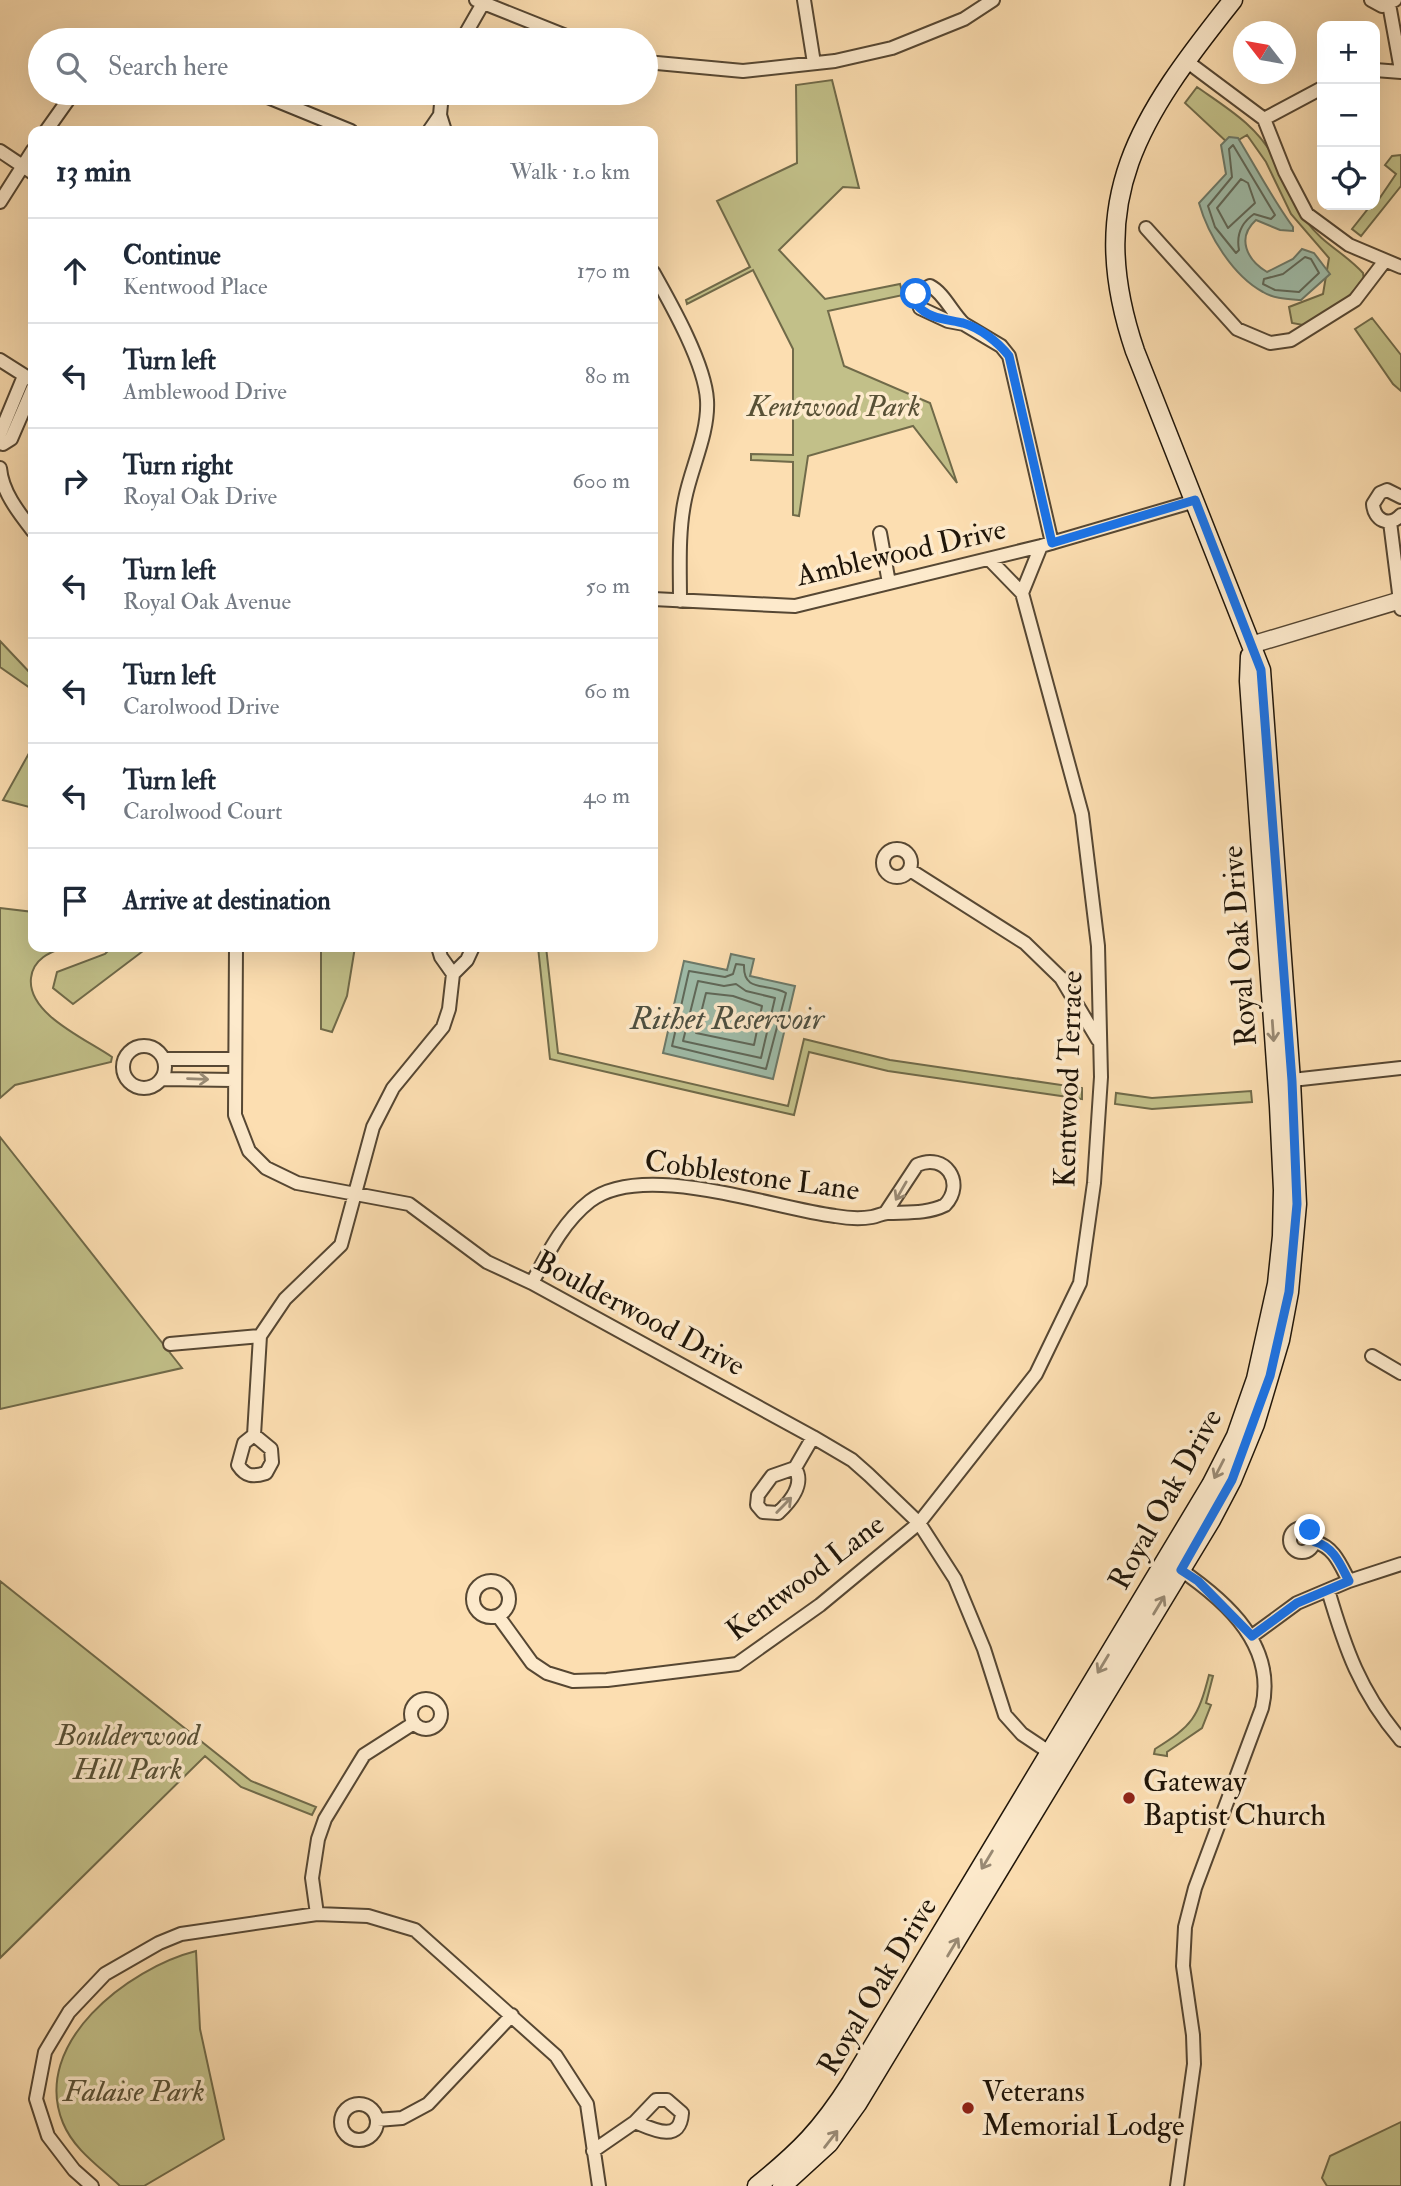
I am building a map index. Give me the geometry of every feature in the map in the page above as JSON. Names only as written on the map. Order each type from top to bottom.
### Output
[{"type":"main road","name":"Royal Oak Drive","points":[[782,2186],[829,2143],[857,2104],[1057,1757],[1173,1565],[1236,1436],[1256,1379],[1268,1332],[1277,1284],[1283,1191],[1284,1081],[1249,681],[1251,645],[1135,351],[1122,313],[1116,275],[1115,229],[1120,189],[1132,152],[1149,115],[1185,60],[1233,0]]},
{"type":"main road","name":"Royal Oak Drive","points":[[758,2186],[801,2151],[827,2119],[1057,1757]]},
{"type":"street","points":[[804,0],[814,63]]},
{"type":"street","points":[[658,63],[743,71],[814,63],[892,48],[964,19],[993,0]]},
{"type":"street","points":[[1371,0],[1382,6],[1392,2],[1401,71],[1380,70]]},
{"type":"street","points":[[467,28],[479,2],[545,28]]},
{"type":"street","points":[[1185,60],[1264,119],[1285,172],[1307,214],[1349,245],[1401,267]]},
{"type":"street","points":[[1264,119],[1317,91]]},
{"type":"street","points":[[50,126],[64,105]]},
{"type":"street","points":[[287,105],[339,126]]},
{"type":"street","points":[[441,105],[443,126]]},
{"type":"street","points":[[432,126],[440,115]]},
{"type":"street","points":[[0,151],[28,170],[0,202]]},
{"type":"street","points":[[1146,228],[1237,329],[1270,342],[1291,340],[1355,300],[1384,262]]},
{"type":"street","points":[[658,290],[690,342],[707,400],[701,439],[684,501],[680,548],[680,601]]},
{"type":"street","points":[[964,324],[1001,346],[1009,356],[1046,545],[1022,593]]},
{"type":"street","points":[[0,360],[28,378]]},
{"type":"street","points":[[0,461],[1,438],[28,381]]},
{"type":"street","points":[[1,438],[10,439],[28,399]]},
{"type":"street","points":[[0,468],[7,491],[28,523]]},
{"type":"street","points":[[1251,645],[1400,603],[1396,519],[1377,517],[1373,504],[1375,498],[1387,490],[1401,497]]},
{"type":"street","name":"Amblewood Drive","points":[[658,599],[794,606],[1046,545],[1195,500]]},
{"type":"street","points":[[880,533],[889,583]]},
{"type":"street","name":"Kentwood Terrace","points":[[919,1523],[1036,1374],[1080,1283],[1094,1183],[1101,1077],[1098,1040],[1098,946],[1082,814],[1022,593],[989,559]]},
{"type":"street","points":[[910,870],[1025,943],[1061,978],[1098,1040]]},
{"type":"street","name":"Boulderwood Drive","points":[[236,952],[235,1115],[249,1151],[281,1176],[297,1183],[410,1204],[487,1262],[531,1283],[852,1460],[919,1523],[955,1579],[984,1649],[1005,1715],[1022,1734],[1057,1757]]},
{"type":"street","points":[[440,952],[453,974]]},
{"type":"street","points":[[254,1435],[260,1336],[285,1299],[341,1245],[352,1194],[373,1127],[393,1088],[443,1027],[449,1009],[453,974],[467,960],[471,952]]},
{"type":"street","points":[[139,1046],[154,1048],[164,1059],[166,1069],[162,1079],[143,1089],[129,1083],[123,1069],[127,1055],[139,1046]]},
{"type":"street","points":[[164,1059],[235,1059]]},
{"type":"street","points":[[1284,1081],[1401,1068]]},
{"type":"street","points":[[162,1079],[234,1080]]},
{"type":"street","name":"Cobblestone Lane","points":[[531,1283],[554,1242],[573,1217],[592,1199],[625,1185],[657,1183],[835,1216],[872,1217],[886,1212],[900,1214],[945,1205],[954,1191],[953,1175],[948,1168],[933,1161],[917,1165],[886,1212]]},
{"type":"street","points":[[170,1344],[260,1336]]},
{"type":"street","points":[[1372,1356],[1401,1373]]},
{"type":"street","points":[[795,1468],[813,1437]]},
{"type":"street","name":"Kentwood Lane","points":[[498,1616],[532,1663],[547,1673],[573,1681],[607,1680],[737,1664],[820,1605],[919,1523]]},
{"type":"street","points":[[1315,1542],[1326,1545],[1334,1553],[1349,1581]]},
{"type":"street","points":[[1252,1636],[1297,1603],[1349,1581],[1401,1564]]},
{"type":"street","points":[[1173,1565],[1198,1581],[1252,1636],[1265,1672],[1262,1708],[1195,1888],[1185,1927],[1182,1966],[1193,2035],[1194,2064],[1177,2186]]},
{"type":"street","points":[[1328,1590],[1349,1660],[1374,1703],[1401,1740]]},
{"type":"street","points":[[317,1914],[312,1878],[314,1858],[318,1839],[334,1801],[364,1755],[414,1723]]},
{"type":"street","points":[[92,2186],[74,2170],[48,2136],[36,2099],[45,2052],[69,2012],[105,1973],[167,1940],[204,1930],[317,1914],[368,1916],[415,1930],[556,2056],[587,2104],[599,2186]]},
{"type":"street","points":[[377,2120],[402,2118],[428,2104],[512,2015]]},
{"type":"street","points":[[593,2151],[635,2122]]},
{"type":"green space","name":"Kentwood Park","points":[[832,80],[859,188],[843,187],[779,250],[825,299],[900,284],[903,295],[828,311],[844,366],[930,403],[957,483],[913,426],[808,456],[799,516],[793,515],[793,462],[751,460],[751,454],[793,455],[793,349],[753,270],[687,304],[686,300],[750,267],[717,201],[797,163],[796,85]]},
{"type":"green space","points":[[1197,87],[1241,119],[1260,137],[1307,222],[1363,273],[1364,280],[1348,297],[1303,325],[1292,323],[1289,307],[1323,294],[1329,258],[1291,214],[1266,162],[1247,135],[1230,145],[1185,103]]},
{"type":"green space","points":[[1401,155],[1401,186],[1361,236],[1352,229],[1367,210],[1380,210],[1380,198],[1396,174],[1385,165],[1392,156]]},
{"type":"green space","points":[[1372,318],[1401,355],[1401,391],[1393,384],[1355,329]]},
{"type":"green space","points":[[0,641],[28,671],[28,687],[0,667]]},
{"type":"green space","points":[[28,755],[28,807],[3,800]]},
{"type":"green space","points":[[0,908],[28,911],[28,952],[53,952],[39,961],[32,971],[32,991],[38,1003],[60,1024],[112,1057],[111,1062],[15,1085],[0,1098]]},
{"type":"green space","points":[[142,952],[73,1004],[53,988],[57,972],[105,954]]},
{"type":"green space","points":[[321,952],[354,952],[347,996],[332,1032],[321,1029]]},
{"type":"green space","points":[[539,952],[547,952],[558,1053],[788,1106],[804,1039],[890,1060],[1082,1088],[1082,1099],[888,1071],[809,1052],[794,1115],[550,1059]]},
{"type":"green space","points":[[1251,1091],[1252,1102],[1152,1109],[1115,1104],[1116,1093],[1152,1098]]},
{"type":"green space","points":[[0,1137],[182,1368],[0,1409]]},
{"type":"green space","name":"Boulderwood Hill Park","points":[[0,1581],[251,1781],[316,1807],[312,1815],[241,1787],[205,1756],[0,1958]]},
{"type":"green space","points":[[1209,1675],[1213,1676],[1206,1703],[1211,1705],[1202,1728],[1167,1752],[1167,1756],[1154,1754],[1155,1749],[1178,1734],[1192,1720]]},
{"type":"green space","name":"Falaise Park","points":[[196,1951],[200,2029],[224,2139],[144,2186],[120,2186],[81,2150],[63,2123],[56,2093],[60,2065],[73,2038],[92,2013],[116,1992],[142,1974]]},
{"type":"green space","points":[[1401,2122],[1401,2186],[1327,2186],[1322,2178],[1330,2156]]},
{"type":"water","points":[[1229,137],[1238,138],[1293,227],[1293,231],[1280,230],[1256,220],[1246,234],[1249,255],[1267,272],[1293,259],[1302,249],[1314,253],[1330,274],[1301,300],[1272,296],[1252,285],[1223,254],[1203,215],[1199,203],[1226,174],[1221,145]]},
{"type":"water","name":"Rithet Reservoir","points":[[731,954],[754,959],[750,976],[795,986],[773,1079],[663,1053],[684,961],[727,970]]},
{"type":"place","name":"Gateway Baptist Church","points":[[1129,1798]]},
{"type":"place","name":"Veterans Memorial Lodge","points":[[968,2108]]},
{"type":"route","points":[[916,294],[916,304],[925,313],[964,324],[1001,346],[1009,356],[1052,543],[1195,500],[1261,670],[1292,1081],[1297,1204],[1294,1251],[1280,1339],[1255,1424],[1232,1480],[1181,1570],[1198,1581],[1252,1636],[1297,1603],[1349,1581],[1334,1553],[1326,1545],[1315,1542],[1310,1530]]}]
